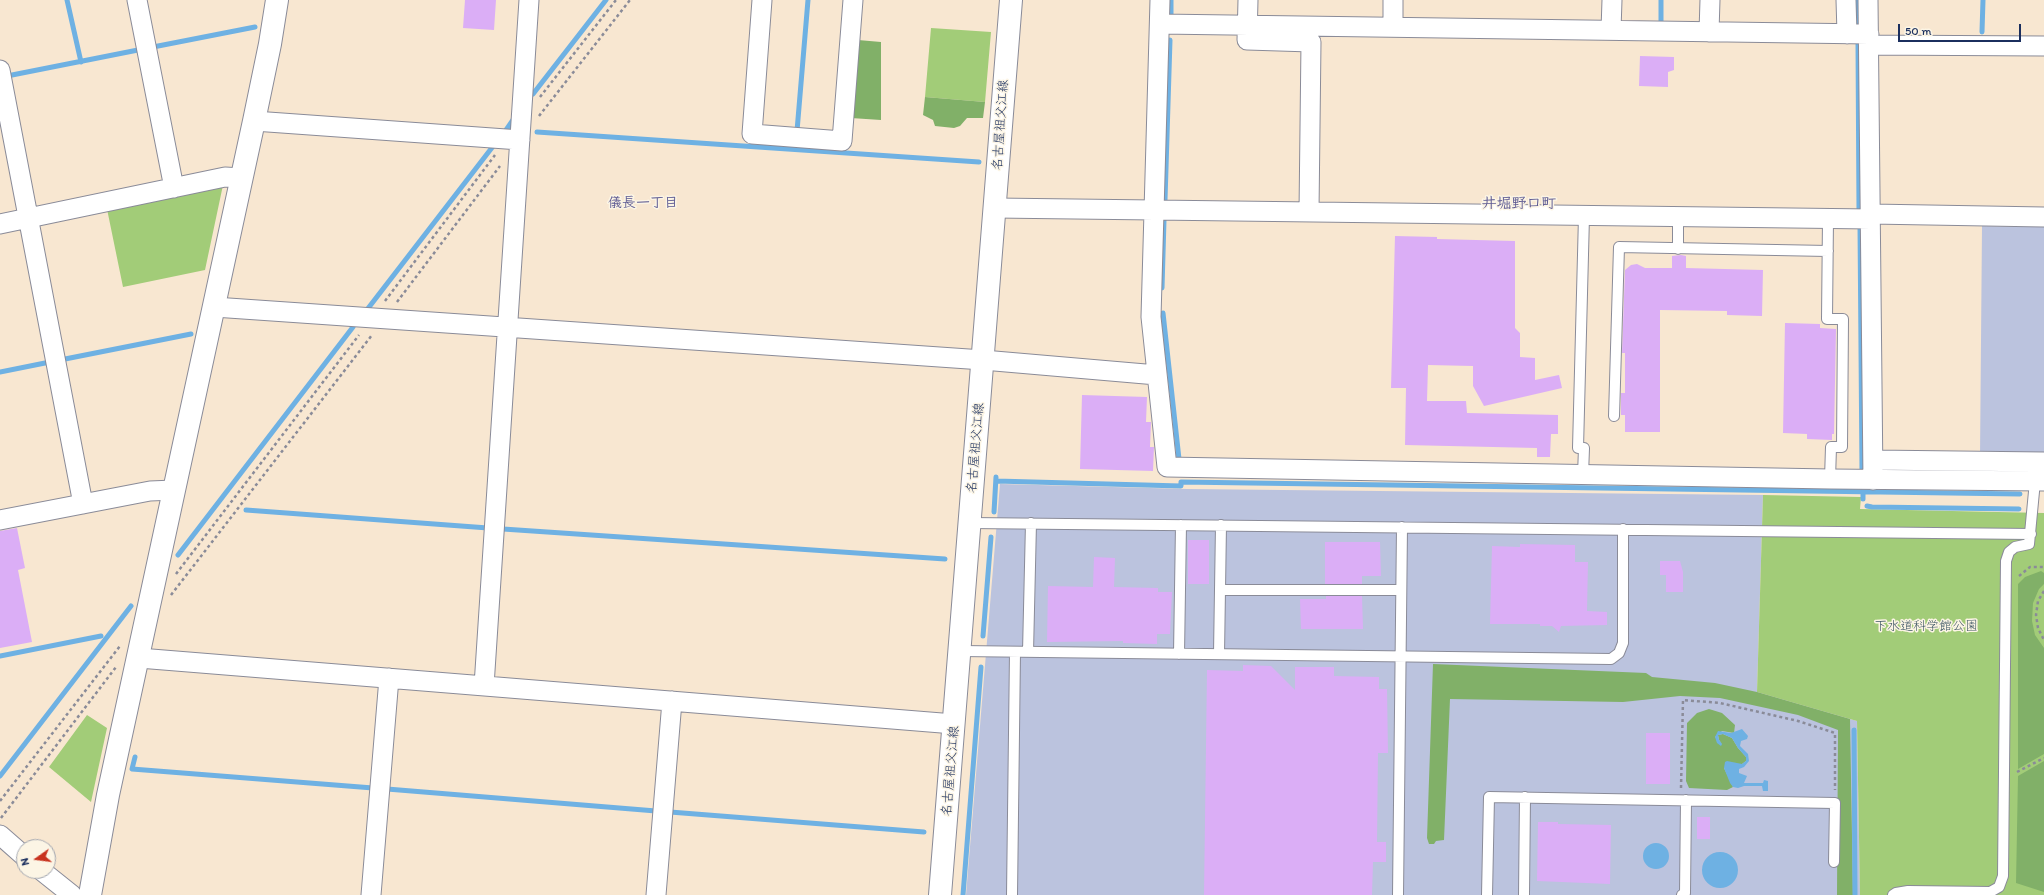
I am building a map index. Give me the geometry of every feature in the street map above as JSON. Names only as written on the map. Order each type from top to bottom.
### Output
[{"type":"street","points":[[137,0],[174,188]]},
{"type":"street","points":[[90,895],[108,795],[139,658],[254,122],[270,44],[276,0]]},
{"type":"street","points":[[484,686],[508,327],[516,134],[529,0]]},
{"type":"street","points":[[762,0],[752,134],[842,141],[853,0]]},
{"type":"street","name":"名古屋祖父江線","points":[[940,895],[961,651],[1011,0]]},
{"type":"street","points":[[1160,0],[1151,317],[1167,467],[1873,480],[2039,481]]},
{"type":"street","points":[[1248,0],[1247,40],[1311,42],[1309,212]]},
{"type":"street","points":[[1393,27],[1394,0]]},
{"type":"street","points":[[1611,30],[1612,0]]},
{"type":"street","points":[[1709,32],[1710,0]]},
{"type":"street","points":[[1846,0],[1847,34]]},
{"type":"street","points":[[1868,0],[1873,480]]},
{"type":"street","points":[[1160,24],[1847,34],[1869,39],[2044,46]]},
{"type":"street","points":[[0,70],[83,504]]},
{"type":"street","points":[[254,122],[516,134]]},
{"type":"street","points":[[0,224],[225,177],[242,178]]},
{"type":"street","points":[[995,208],[1828,219],[1871,217],[2044,217]]},
{"type":"street","points":[[214,307],[983,360],[1157,375]]},
{"type":"street","points":[[1873,460],[2044,462]]},
{"type":"street","points":[[0,520],[150,491],[174,490]]},
{"type":"street","points":[[139,658],[954,724]]},
{"type":"street","points":[[371,895],[388,678]]},
{"type":"street","points":[[656,895],[672,701]]},
{"type":"street","points":[[0,835],[16,849]]},
{"type":"street","points":[[52,879],[72,895]]},
{"type":"lane","points":[[1583,474],[1584,448],[1578,448],[1584,216]]},
{"type":"lane","points":[[1678,217],[1678,249]]},
{"type":"lane","points":[[1828,219],[1827,319],[1844,319],[1842,446],[1831,446],[1830,479]]},
{"type":"lane","points":[[1614,416],[1619,248],[1828,251]]},
{"type":"lane","points":[[1893,895],[1908,891],[1990,892],[1999,887],[2003,876],[2006,561],[2008,552],[2014,547],[2029,544],[2039,481]]},
{"type":"lane","points":[[970,523],[2030,534]]},
{"type":"lane","points":[[1028,652],[1031,523]]},
{"type":"lane","points":[[1179,654],[1181,525]]},
{"type":"lane","points":[[1219,654],[1221,525]]},
{"type":"lane","points":[[1398,895],[1402,527]]},
{"type":"lane","points":[[961,651],[1611,659],[1619,653],[1623,643],[1623,529]]},
{"type":"lane","points":[[1220,590],[1401,590]]},
{"type":"lane","points":[[1012,895],[1015,652]]},
{"type":"lane","points":[[1487,895],[1488,797],[1835,803],[1834,862]]},
{"type":"lane","points":[[1524,895],[1525,797]]},
{"type":"lane","points":[[1682,895],[1685,893],[1683,800]]},
{"type":"path","points":[[169,599],[616,0]]},
{"type":"path","points":[[516,134],[630,0]]},
{"type":"path","points":[[174,577],[378,318],[502,165]]},
{"type":"path","points":[[2044,591],[2038,601],[2036,615],[2038,628],[2044,640]]},
{"type":"path","points":[[0,801],[121,646]]},
{"type":"path","points":[[0,820],[117,665]]},
{"type":"path","points":[[1683,800],[1683,700],[1720,702],[1798,721],[1835,733],[1835,803]]},
{"type":"path","points":[[2013,774],[2044,758]]},
{"type":"shaded area","points":[[1982,226],[2044,227],[2044,456],[1980,456]]},
{"type":"shaded area","points":[[1000,484],[1187,489],[1763,495],[1757,692],[1857,721],[1860,895],[966,895]]},
{"type":"green space","points":[[931,28],[991,32],[985,102],[925,97]]},
{"type":"green space","points":[[858,40],[881,42],[881,120],[851,118]]},
{"type":"green space","points":[[925,97],[985,102],[983,118],[967,118],[960,126],[954,128],[935,126],[933,120],[923,115]]},
{"type":"green space","points":[[223,185],[205,270],[123,287],[107,209]]},
{"type":"green space","name":"下水道科学館公園","points":[[1763,495],[1861,497],[1860,509],[2044,513],[2044,895],[1860,895],[1857,721],[1757,692]]},
{"type":"green space","points":[[2041,571],[2044,573],[2044,584],[2039,589],[2033,603],[2032,621],[2035,635],[2044,648],[2044,754],[2018,769],[2018,584],[2025,577]]},
{"type":"green space","points":[[1433,664],[1646,673],[1652,677],[1715,683],[1757,692],[1850,719],[1853,895],[1837,895],[1838,730],[1798,715],[1720,698],[1680,696],[1623,702],[1450,699],[1444,840],[1436,841],[1434,844],[1429,844],[1427,838]]},
{"type":"green space","points":[[1709,709],[1722,713],[1735,725],[1734,733],[1722,731],[1715,737],[1722,744],[1718,735],[1723,734],[1732,738],[1746,757],[1746,761],[1742,764],[1724,768],[1733,787],[1727,790],[1689,788],[1686,781],[1687,723],[1697,713]]},
{"type":"green space","points":[[87,715],[107,728],[91,802],[49,767]]},
{"type":"green space","points":[[2044,761],[2044,892],[2016,883],[2018,776]]},
{"type":"water","points":[[1742,729],[1748,736],[1747,739],[1741,741],[1740,746],[1748,754],[1749,761],[1744,767],[1739,769],[1739,773],[1747,776],[1744,783],[1763,783],[1764,780],[1768,781],[1768,791],[1763,791],[1762,786],[1744,786],[1738,788],[1733,787],[1730,783],[1724,768],[1725,762],[1727,761],[1742,764],[1746,761],[1746,757],[1732,738],[1723,734],[1718,735],[1722,744],[1721,746],[1717,743],[1715,737],[1718,731],[1731,733]]},
{"type":"water","points":[[1656,843],[1665,847],[1669,856],[1665,865],[1656,869],[1647,865],[1643,856],[1647,847]]},
{"type":"water","points":[[1720,852],[1733,857],[1738,870],[1733,883],[1720,888],[1707,883],[1702,870],[1707,857]]},
{"type":"building","points":[[465,0],[496,0],[494,30],[463,28]]},
{"type":"building","points":[[1640,56],[1674,57],[1674,70],[1668,72],[1668,87],[1639,86]]},
{"type":"building","points":[[1395,236],[1437,237],[1437,239],[1515,241],[1515,328],[1520,333],[1520,357],[1535,358],[1535,380],[1559,375],[1562,388],[1484,406],[1473,386],[1473,366],[1428,365],[1427,401],[1466,401],[1467,413],[1558,415],[1558,434],[1551,434],[1550,457],[1537,457],[1537,448],[1405,445],[1406,388],[1391,388]]},
{"type":"building","points":[[1672,256],[1686,256],[1686,268],[1763,270],[1762,316],[1727,315],[1727,311],[1660,310],[1660,432],[1625,432],[1625,415],[1621,415],[1621,393],[1625,393],[1625,353],[1622,353],[1625,270],[1631,265],[1637,264],[1645,268],[1672,268]]},
{"type":"building","points":[[1785,323],[1820,324],[1820,328],[1836,329],[1834,434],[1832,434],[1832,440],[1807,439],[1807,434],[1783,433]]},
{"type":"building","points":[[1082,395],[1147,397],[1146,422],[1151,422],[1150,447],[1154,447],[1153,471],[1080,469]]},
{"type":"building","points":[[17,528],[25,568],[18,570],[32,642],[0,648],[0,531]]},
{"type":"building","points":[[1188,540],[1209,540],[1209,584],[1188,584]]},
{"type":"building","points":[[1325,542],[1380,542],[1381,576],[1362,576],[1362,584],[1325,584]]},
{"type":"building","points":[[1520,544],[1575,545],[1575,562],[1588,562],[1587,611],[1607,612],[1607,625],[1561,626],[1559,632],[1552,626],[1540,626],[1540,624],[1490,624],[1492,546],[1520,547]]},
{"type":"building","points":[[1094,557],[1115,558],[1114,587],[1158,588],[1158,592],[1172,592],[1170,634],[1157,634],[1157,644],[1123,643],[1123,641],[1047,642],[1048,586],[1093,587]]},
{"type":"building","points":[[1660,561],[1680,561],[1683,572],[1683,592],[1666,592],[1666,575],[1660,575]]},
{"type":"building","points":[[1326,596],[1362,596],[1363,629],[1301,629],[1300,599],[1326,599]]},
{"type":"building","points":[[1243,665],[1271,666],[1295,690],[1295,667],[1334,667],[1334,676],[1379,677],[1379,689],[1387,689],[1388,753],[1378,753],[1377,842],[1386,842],[1386,862],[1373,862],[1372,895],[1204,895],[1207,670],[1243,671]]},
{"type":"building","points":[[1646,733],[1670,733],[1670,784],[1646,784]]},
{"type":"building","points":[[1697,817],[1710,817],[1710,839],[1697,839]]},
{"type":"building","points":[[1538,822],[1611,825],[1610,884],[1537,881]]},
{"type":"waterway","points":[[67,0],[81,62]]},
{"type":"waterway","points":[[533,94],[606,0]]},
{"type":"waterway","points":[[797,131],[808,0]]},
{"type":"waterway","points":[[1171,0],[1171,18]]},
{"type":"waterway","points":[[1661,0],[1661,22]]},
{"type":"waterway","points":[[1857,0],[1858,28]]},
{"type":"waterway","points":[[1982,32],[1983,0]]},
{"type":"waterway","points":[[153,47],[255,27]]},
{"type":"waterway","points":[[1165,200],[1170,40]]},
{"type":"waterway","points":[[1858,41],[1859,211]]},
{"type":"waterway","points":[[7,76],[138,50]]},
{"type":"waterway","points":[[504,133],[515,117]]},
{"type":"waterway","points":[[537,132],[979,162]]},
{"type":"waterway","points":[[366,311],[494,145]]},
{"type":"waterway","points":[[1162,288],[1164,220]]},
{"type":"waterway","points":[[1860,225],[1862,472]]},
{"type":"waterway","points":[[1163,313],[1179,459]]},
{"type":"waterway","points":[[178,555],[353,327]]},
{"type":"waterway","points":[[60,360],[191,334]]},
{"type":"waterway","points":[[0,372],[50,362]]},
{"type":"waterway","points":[[994,512],[996,477]]},
{"type":"waterway","points":[[996,481],[1181,486],[1181,482],[2020,494]]},
{"type":"waterway","points":[[1863,492],[1863,499]]},
{"type":"waterway","points":[[1867,506],[2019,509]]},
{"type":"waterway","points":[[246,510],[488,528]]},
{"type":"waterway","points":[[503,529],[945,559]]},
{"type":"waterway","points":[[983,636],[991,537]]},
{"type":"waterway","points":[[0,776],[131,606]]},
{"type":"waterway","points":[[0,656],[101,636]]},
{"type":"waterway","points":[[963,895],[981,667]]},
{"type":"waterway","points":[[1854,730],[1855,895]]},
{"type":"waterway","points":[[135,757],[132,769],[373,788]]},
{"type":"waterway","points":[[387,789],[656,811]]},
{"type":"waterway","points":[[670,812],[924,832]]},
{"type":"district","name":"儀長一丁目","points":[[643,203]]},
{"type":"district","name":"井堀野口町","points":[[1519,204]]}]
